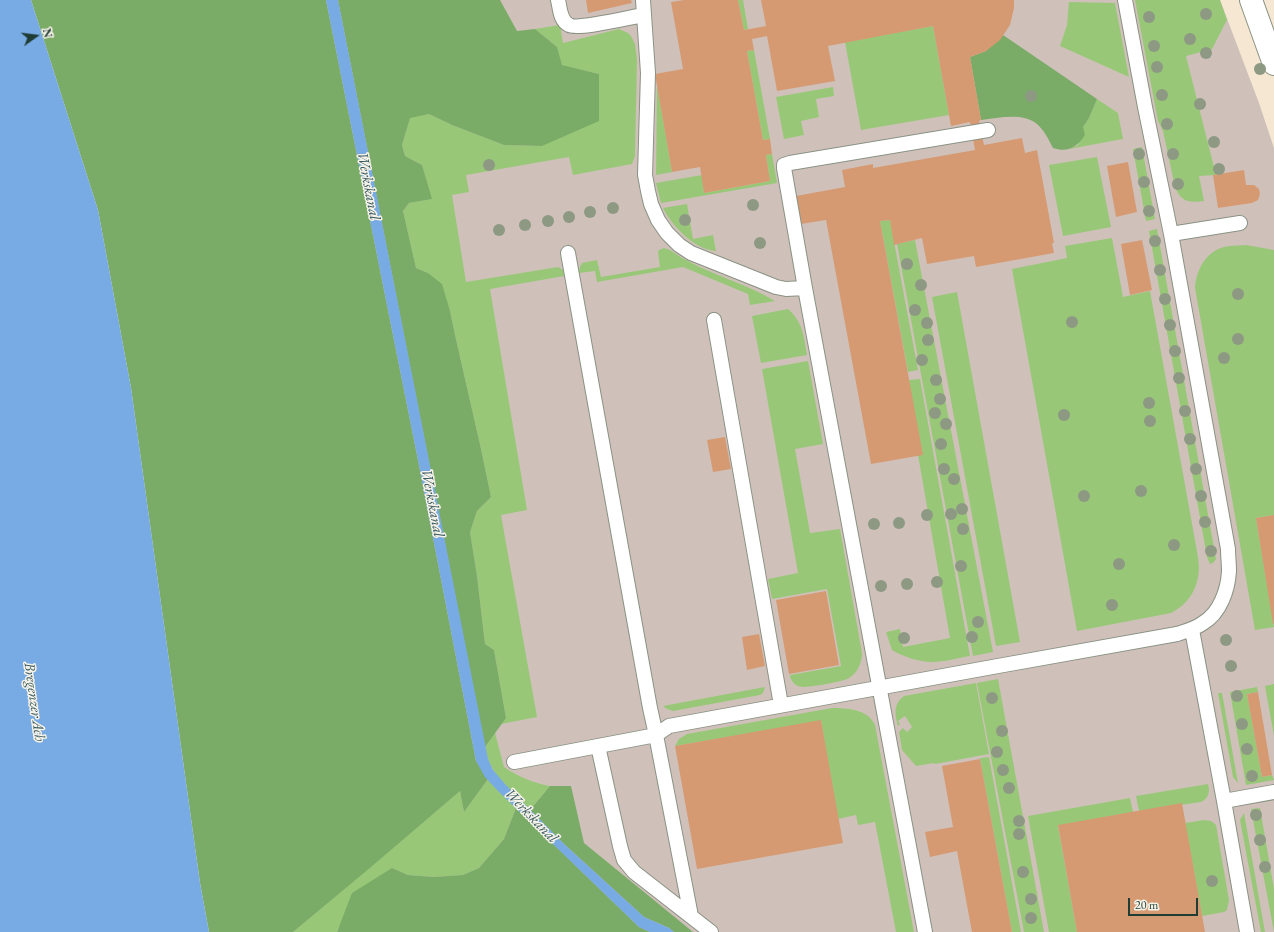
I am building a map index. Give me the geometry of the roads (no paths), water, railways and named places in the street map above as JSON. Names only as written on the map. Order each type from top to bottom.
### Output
[{"type":"street","points":[[1251,0],[1274,64]]},
{"type":"lane","points":[[558,0],[561,15],[564,22],[569,26],[581,26],[644,15]]},
{"type":"lane","points":[[643,0],[648,73],[645,175],[651,204],[658,220],[667,233],[679,245],[691,252],[776,287],[786,289],[805,288]]},
{"type":"lane","points":[[514,762],[656,735],[669,726],[1177,634],[1192,630],[1205,623],[1216,611],[1222,601],[1229,571],[1228,549],[1171,234],[1125,0]]},
{"type":"lane","points":[[925,932],[805,288],[784,165],[790,162],[988,130]]},
{"type":"lane","points":[[1171,234],[1240,223]]},
{"type":"lane","points":[[568,253],[650,708],[691,916]]},
{"type":"lane","points":[[714,320],[781,705]]},
{"type":"lane","points":[[1192,630],[1224,801],[1246,932]]},
{"type":"lane","points":[[598,746],[624,860],[634,872],[711,932]]},
{"type":"lane","points":[[1224,801],[1274,792]]},
{"type":"water","name":"Bregenzer Ach","points":[[0,0],[31,0],[98,210],[131,388],[200,883],[209,932],[0,932]]},
{"type":"water","name":"Werkskanal","points":[[326,0],[338,0],[488,759],[493,770],[505,784],[564,844],[644,917],[669,928],[674,932],[650,932],[639,927],[499,792],[485,777],[476,761],[418,460]]}]
